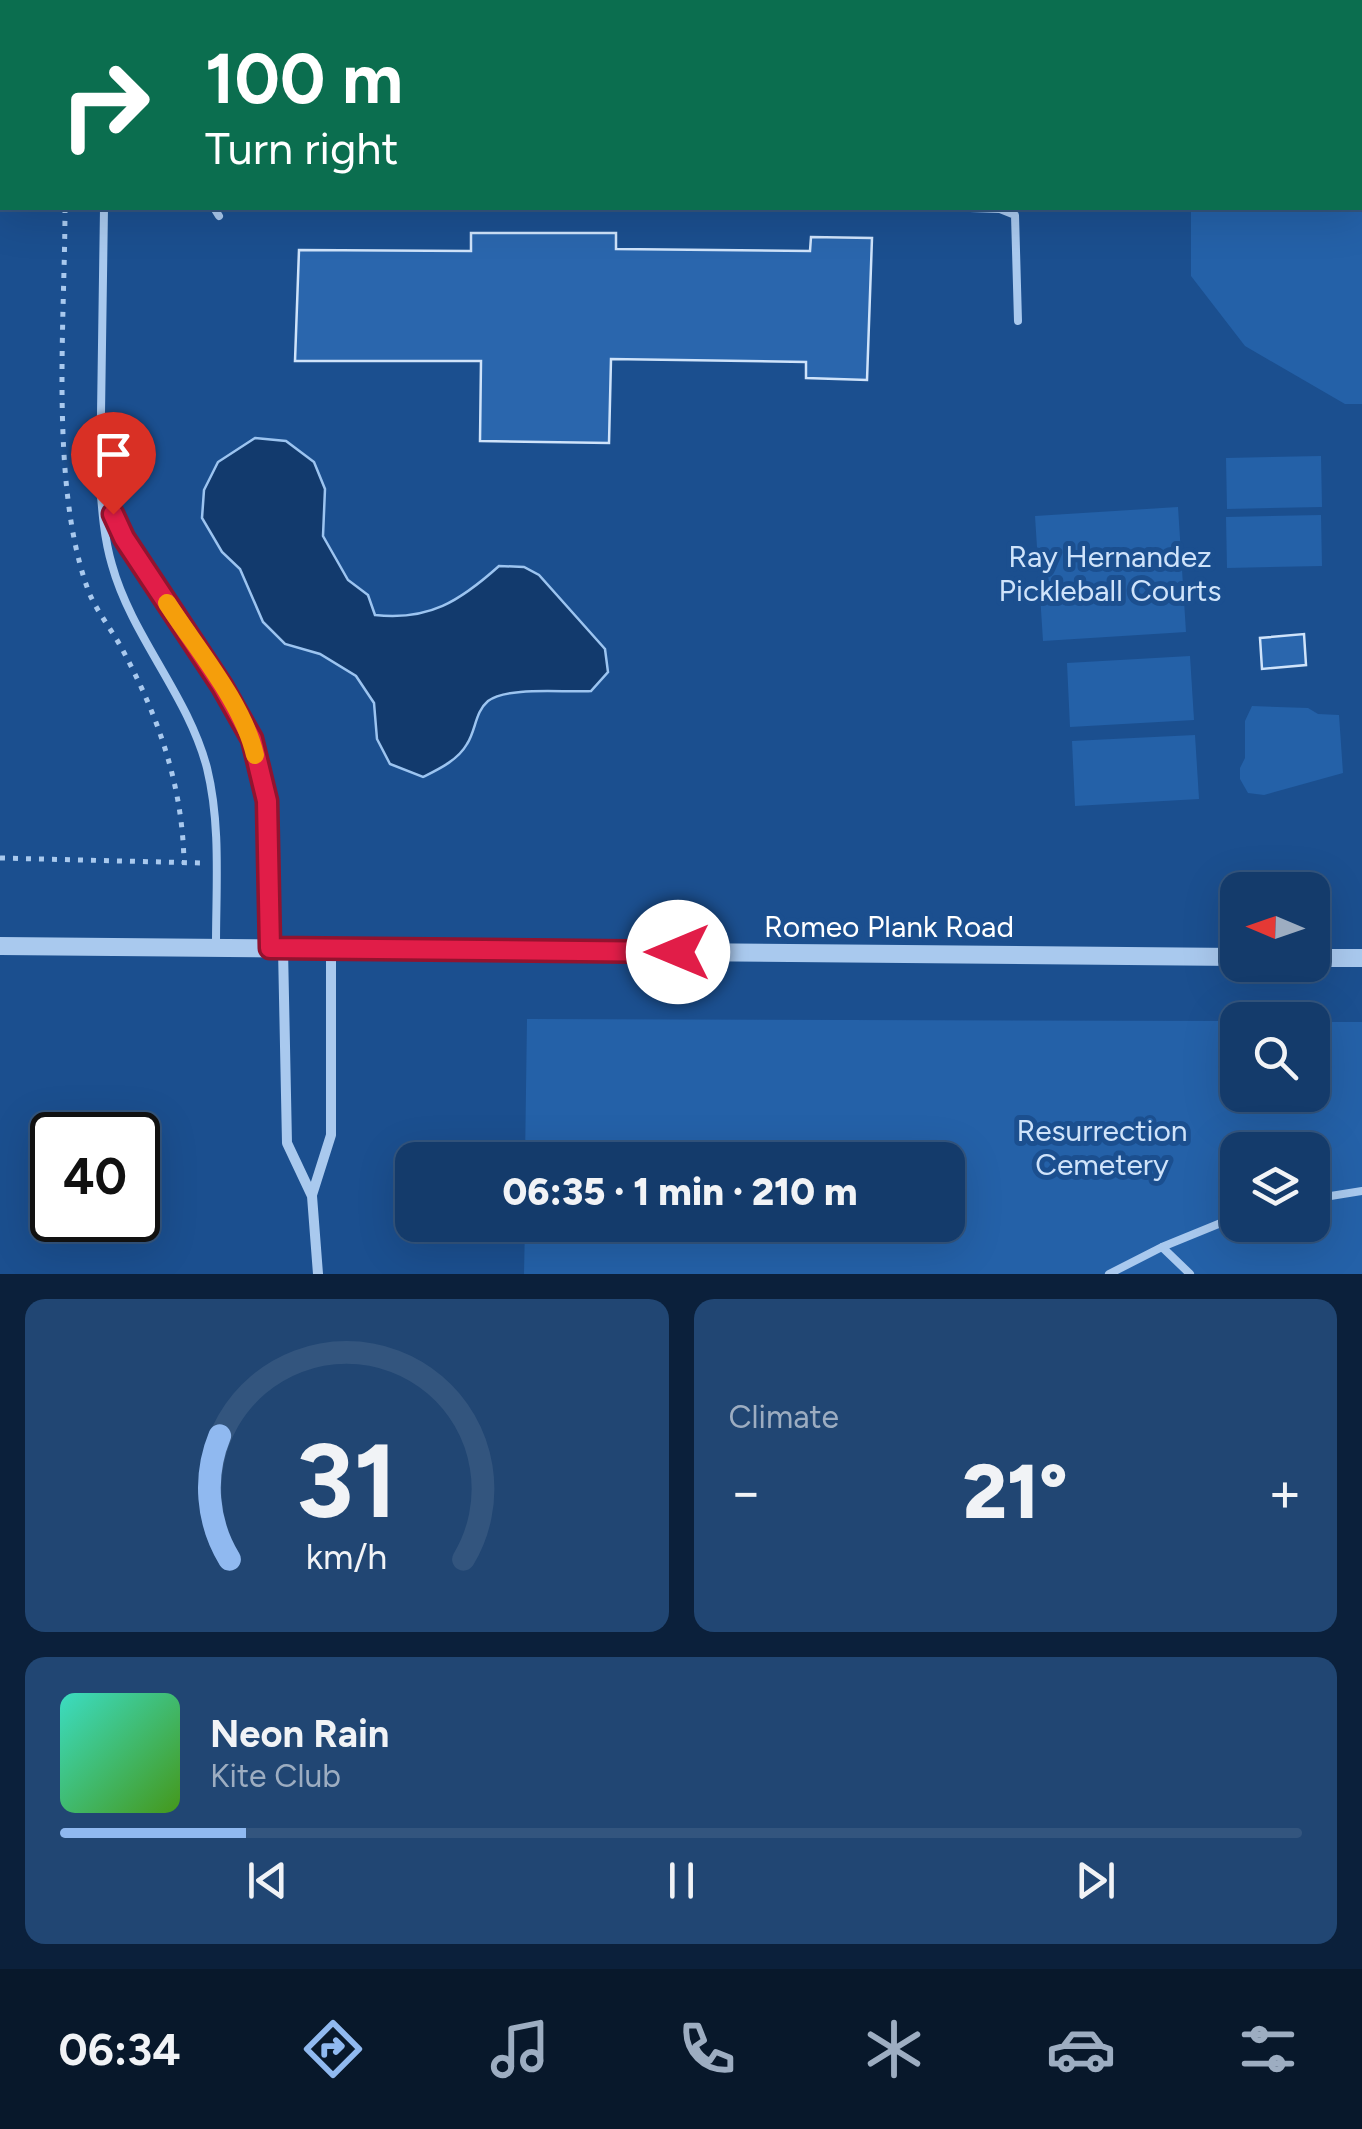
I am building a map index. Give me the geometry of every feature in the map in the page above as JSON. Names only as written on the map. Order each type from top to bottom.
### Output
[{"type":"street","name":"Romeo Plank Road","points":[[0,946],[1220,957]]},
{"type":"street","points":[[276,949],[287,1143],[312,1196],[318,1274]]},
{"type":"street","points":[[312,1196],[332,1135],[332,950]]},
{"type":"street","points":[[1330,958],[1362,958]]},
{"type":"lane","points":[[104,210],[100,482],[103,525],[112,568],[130,610],[180,700],[206,768],[216,830],[216,948]]},
{"type":"lane","points":[[1002,210],[1014,215],[1018,321]]},
{"type":"lane","points":[[100,482],[124,538],[222,686],[252,739],[267,801],[276,949]]},
{"type":"lane","points":[[1330,1197],[1362,1191]]},
{"type":"lane","points":[[1109,1274],[1220,1223]]},
{"type":"lane","points":[[1162,1247],[1190,1274]]},
{"type":"path","points":[[64,344],[66,210]]},
{"type":"path","points":[[0,858],[202,863]]},
{"type":"green space","points":[[1191,210],[1362,210],[1362,404],[1345,404],[1245,346],[1191,276]]},
{"type":"green space","points":[[1321,456],[1322,507],[1227,509],[1226,458]]},
{"type":"green space","name":"Ray Hernandez Pickleball Courts","points":[[1178,507],[1186,632],[1043,641],[1035,516]]},
{"type":"green space","points":[[1321,515],[1322,566],[1227,568],[1226,517]]},
{"type":"green space","points":[[1190,656],[1194,720],[1070,727],[1067,663]]},
{"type":"green space","points":[[1252,706],[1308,708],[1318,714],[1339,715],[1343,773],[1264,795],[1248,793],[1240,779],[1240,768],[1245,758],[1245,721]]},
{"type":"green space","points":[[1195,735],[1199,799],[1075,806],[1072,741]]},
{"type":"green space","name":"Resurrection Cemetery","points":[[527,1019],[1220,1021],[1220,1112],[1330,1112],[1330,1022],[1362,1022],[1362,1274],[524,1274],[525,1242],[965,1242],[965,1142],[525,1142]]},
{"type":"shaded area","points":[[255,438],[286,441],[314,462],[325,489],[323,536],[348,580],[368,595],[375,615],[428,611],[457,598],[499,566],[524,567],[539,575],[605,649],[608,672],[591,691],[509,693],[488,701],[459,755],[423,777],[390,764],[377,739],[374,703],[356,676],[320,654],[285,644],[263,622],[240,569],[222,552],[202,518],[204,490],[218,462]]},
{"type":"building","points":[[471,233],[616,233],[616,249],[810,251],[811,237],[872,238],[867,380],[806,378],[806,362],[611,359],[609,443],[480,441],[481,361],[295,361],[299,250],[471,251]]},
{"type":"building","points":[[1304,634],[1306,665],[1262,669],[1260,638]]},
{"type":"slow traffic","points":[[167,603],[222,686],[252,739],[255,755]]},
{"type":"route","points":[[113,514],[124,538],[222,686],[252,739],[267,801],[270,948],[678,952]]}]
